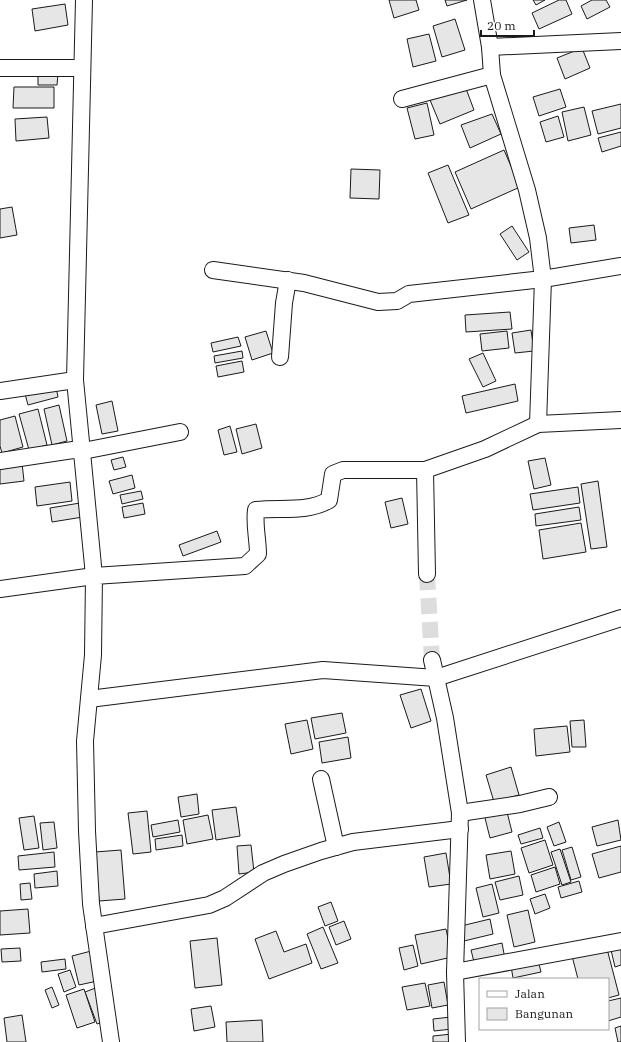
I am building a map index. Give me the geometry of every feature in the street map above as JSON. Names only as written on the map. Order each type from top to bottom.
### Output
[{"type":"street","points":[[84,0],[81,68],[76,380],[94,576],[94,655],[85,741],[87,831],[94,926],[111,1042]]},
{"type":"street","points":[[482,0],[490,47],[492,75],[527,190],[538,238],[543,279],[538,424]]},
{"type":"street","points":[[490,47],[621,41]]},
{"type":"street","points":[[0,68],[81,68]]},
{"type":"street","points":[[402,99],[492,75]]},
{"type":"street","points":[[214,270],[304,282],[378,302],[397,301],[409,294],[543,279],[621,266]]},
{"type":"street","points":[[280,357],[284,303],[288,280]]},
{"type":"street","points":[[0,391],[76,380]]},
{"type":"street","points":[[0,589],[94,576],[245,566],[258,554],[258,539],[255,523],[256,510],[273,508],[299,509],[319,505],[329,500],[333,474],[343,470],[425,470],[485,449],[538,424],[621,420]]},
{"type":"street","points":[[0,461],[73,450],[83,451],[180,432]]},
{"type":"street","points":[[425,470],[427,574]]},
{"type":"street","points":[[89,699],[323,670],[436,678],[621,618]]},
{"type":"street","points":[[432,660],[446,718],[460,821],[455,972],[457,1042]]},
{"type":"street","points":[[321,779],[336,847]]},
{"type":"street","points":[[94,926],[209,905],[225,898],[263,873],[284,864],[336,847],[353,842],[460,821],[549,797]]},
{"type":"street","points":[[455,972],[621,942]]},
{"type":"building","points":[[389,0],[416,0],[419,10],[394,18]]},
{"type":"building","points":[[445,0],[467,0],[447,6]]},
{"type":"building","points":[[533,0],[545,0],[536,5]]},
{"type":"building","points":[[559,0],[566,0],[572,14],[539,29],[532,13]]},
{"type":"building","points":[[592,0],[606,0],[610,7],[587,19],[581,6]]},
{"type":"building","points":[[65,4],[68,25],[35,31],[32,9]]},
{"type":"building","points":[[455,19],[465,50],[442,57],[433,26]]},
{"type":"building","points":[[429,34],[436,61],[413,67],[407,39]]},
{"type":"building","points":[[582,48],[590,68],[565,79],[557,58]]},
{"type":"building","points":[[38,74],[58,74],[57,85],[38,85]]},
{"type":"building","points":[[465,86],[474,110],[440,124],[430,100]]},
{"type":"building","points":[[14,87],[54,87],[54,108],[13,108]]},
{"type":"building","points":[[560,89],[566,107],[539,116],[533,97]]},
{"type":"building","points":[[427,103],[434,135],[415,139],[407,108]]},
{"type":"building","points":[[621,104],[621,128],[598,134],[592,111]]},
{"type":"building","points":[[584,107],[591,135],[568,141],[562,112]]},
{"type":"building","points":[[492,114],[501,134],[470,148],[461,125]]},
{"type":"building","points":[[558,116],[564,137],[546,142],[540,122]]},
{"type":"building","points":[[47,117],[49,138],[16,141],[15,119]]},
{"type":"building","points":[[621,132],[621,146],[602,152],[598,138]]},
{"type":"building","points":[[504,150],[520,187],[471,209],[455,172]]},
{"type":"building","points":[[448,165],[469,215],[448,223],[428,173]]},
{"type":"building","points":[[351,169],[380,170],[379,199],[350,198]]},
{"type":"building","points":[[12,207],[17,235],[0,238],[0,209]]},
{"type":"building","points":[[594,225],[596,240],[571,243],[569,228]]},
{"type":"building","points":[[512,226],[529,252],[517,260],[500,234]]},
{"type":"building","points":[[510,312],[512,329],[466,332],[465,315]]},
{"type":"building","points":[[531,330],[534,351],[515,353],[512,333]]},
{"type":"building","points":[[266,331],[273,353],[252,360],[245,337]]},
{"type":"building","points":[[507,331],[509,348],[482,351],[480,334]]},
{"type":"building","points":[[238,337],[241,346],[213,352],[211,343]]},
{"type":"building","points":[[242,351],[243,358],[215,363],[214,356]]},
{"type":"building","points":[[483,353],[496,381],[483,387],[469,359]]},
{"type":"building","points":[[242,361],[244,372],[218,377],[216,366]]},
{"type":"building","points":[[515,384],[518,401],[466,413],[462,396]]},
{"type":"building","points":[[56,387],[58,397],[28,405],[25,394]]},
{"type":"building","points":[[112,401],[118,431],[102,434],[96,405]]},
{"type":"building","points":[[59,405],[67,441],[52,445],[44,409]]},
{"type":"building","points":[[38,409],[47,445],[29,450],[19,414]]},
{"type":"building","points":[[15,416],[23,447],[2,453],[0,446],[0,420]]},
{"type":"building","points":[[256,424],[262,448],[242,454],[236,429]]},
{"type":"building","points":[[230,426],[237,452],[224,455],[218,430]]},
{"type":"building","points":[[123,457],[126,467],[114,470],[111,460]]},
{"type":"building","points":[[545,458],[551,485],[534,489],[528,461]]},
{"type":"building","points":[[22,463],[24,481],[0,484],[0,466]]},
{"type":"building","points":[[132,475],[135,488],[113,494],[109,481]]},
{"type":"building","points":[[598,481],[607,547],[591,549],[581,484]]},
{"type":"building","points":[[70,482],[72,501],[37,506],[35,487]]},
{"type":"building","points":[[578,487],[580,503],[533,510],[530,494]]},
{"type":"building","points":[[141,491],[143,499],[122,504],[120,495]]},
{"type":"building","points":[[402,498],[408,524],[391,528],[385,502]]},
{"type":"building","points":[[80,503],[83,517],[52,522],[50,508]]},
{"type":"building","points":[[143,503],[145,514],[124,518],[122,507]]},
{"type":"building","points":[[579,507],[581,520],[536,526],[535,514]]},
{"type":"building","points":[[581,523],[586,552],[543,559],[539,530]]},
{"type":"building","points":[[217,531],[221,542],[183,556],[179,545]]},
{"type":"building","points":[[421,689],[431,721],[411,728],[400,695]]},
{"type":"building","points":[[342,713],[346,733],[315,739],[311,718]]},
{"type":"building","points":[[307,720],[313,749],[291,754],[285,724]]},
{"type":"building","points":[[584,720],[586,747],[572,747],[570,721]]},
{"type":"building","points":[[567,726],[570,752],[536,756],[534,729]]},
{"type":"building","points":[[348,737],[351,758],[322,763],[319,742]]},
{"type":"building","points":[[511,767],[519,795],[494,802],[486,775]]},
{"type":"building","points":[[197,794],[199,814],[181,817],[178,797]]},
{"type":"building","points":[[236,807],[240,836],[216,840],[212,810]]},
{"type":"building","points":[[506,808],[512,832],[490,838],[484,814]]},
{"type":"building","points":[[147,811],[151,852],[133,854],[128,813]]},
{"type":"building","points":[[208,815],[213,839],[187,844],[183,820]]},
{"type":"building","points":[[34,816],[39,848],[24,850],[19,818]]},
{"type":"building","points":[[178,820],[180,832],[153,837],[151,825]]},
{"type":"building","points":[[618,820],[621,840],[597,846],[592,827]]},
{"type":"building","points":[[54,822],[57,848],[43,850],[40,823]]},
{"type":"building","points":[[559,822],[566,842],[554,846],[547,827]]},
{"type":"building","points":[[540,828],[543,838],[521,844],[518,835]]},
{"type":"building","points":[[182,835],[183,846],[156,850],[155,839]]},
{"type":"building","points":[[545,840],[553,865],[529,873],[521,848]]},
{"type":"building","points":[[251,845],[254,872],[239,874],[237,846]]},
{"type":"building","points":[[621,846],[621,872],[599,878],[592,854]]},
{"type":"building","points":[[572,847],[581,877],[571,880],[562,850]]},
{"type":"building","points":[[560,849],[571,882],[562,885],[551,852]]},
{"type":"building","points":[[121,850],[125,899],[99,901],[95,852]]},
{"type":"building","points":[[511,851],[515,874],[490,879],[486,855]]},
{"type":"building","points":[[54,852],[55,867],[19,870],[18,856]]},
{"type":"building","points":[[446,853],[451,884],[429,887],[424,857]]},
{"type":"building","points":[[555,867],[560,884],[536,892],[531,875]]},
{"type":"building","points":[[57,871],[58,886],[35,888],[34,874]]},
{"type":"building","points":[[519,876],[523,895],[500,900],[495,882]]},
{"type":"building","points":[[579,881],[582,892],[561,898],[558,887]]},
{"type":"building","points":[[30,883],[32,899],[21,900],[20,884]]},
{"type":"building","points":[[492,884],[499,913],[483,917],[476,888]]},
{"type":"building","points":[[545,894],[550,908],[535,914],[530,899]]},
{"type":"building","points":[[331,902],[338,921],[325,926],[318,907]]},
{"type":"building","points":[[28,909],[30,933],[0,935],[0,911]]},
{"type":"building","points":[[528,910],[535,942],[514,947],[507,915]]},
{"type":"building","points":[[490,919],[493,934],[464,941],[461,926]]},
{"type":"building","points":[[344,921],[351,939],[336,945],[329,927]]},
{"type":"building","points":[[323,927],[338,963],[321,969],[307,934]]},
{"type":"building","points":[[446,929],[452,957],[421,964],[415,935]]},
{"type":"building","points":[[276,931],[284,952],[306,944],[312,963],[269,979],[255,939]]},
{"type":"building","points":[[217,938],[222,985],[195,988],[190,941]]},
{"type":"building","points":[[502,943],[505,959],[475,966],[471,950]]},
{"type":"building","points":[[621,944],[621,965],[615,967],[610,946]]},
{"type":"building","points":[[413,945],[418,966],[404,970],[399,948]]},
{"type":"building","points":[[606,945],[619,995],[609,998],[609,978],[578,978],[572,956]]},
{"type":"building","points":[[20,948],[21,961],[2,962],[1,949]]},
{"type":"building","points":[[95,950],[102,980],[79,985],[72,956]]},
{"type":"building","points":[[65,959],[66,969],[42,972],[41,962]]},
{"type":"building","points":[[538,960],[541,972],[513,978],[511,966]]},
{"type":"building","points":[[70,970],[76,987],[64,992],[58,974]]},
{"type":"building","points":[[444,982],[448,1005],[432,1008],[428,985]]},
{"type":"building","points":[[425,983],[430,1006],[407,1010],[402,987]]},
{"type":"building","points":[[52,987],[59,1005],[52,1008],[45,990]]},
{"type":"building","points":[[98,987],[109,1020],[97,1024],[85,992]]},
{"type":"building","points":[[84,989],[95,1022],[77,1028],[66,995]]},
{"type":"building","points":[[621,998],[621,1017],[609,1021],[609,1001]]},
{"type":"building","points":[[211,1006],[215,1027],[194,1031],[191,1009]]},
{"type":"building","points":[[22,1015],[26,1042],[7,1042],[4,1018]]},
{"type":"building","points":[[451,1017],[452,1029],[434,1031],[433,1019]]},
{"type":"building","points":[[262,1020],[263,1042],[227,1042],[226,1022]]},
{"type":"building","points":[[621,1026],[621,1042],[618,1042],[615,1028]]},
{"type":"building","points":[[452,1034],[453,1042],[433,1042],[433,1036]]},
{"type":"tunnel","points":[[427,574],[432,660]]}]
